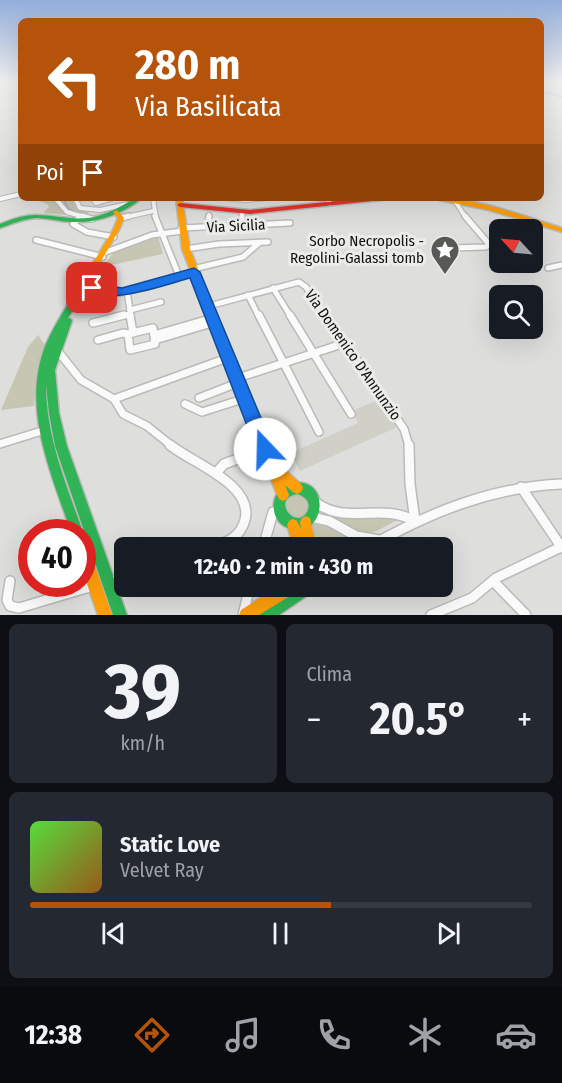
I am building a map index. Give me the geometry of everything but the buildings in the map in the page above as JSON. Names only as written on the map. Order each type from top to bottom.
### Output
[{"type":"street","points":[[0,199],[18,195]]},
{"type":"street","points":[[58,201],[67,212],[92,219]]},
{"type":"street","points":[[76,201],[80,208],[87,210],[128,204]]},
{"type":"street","points":[[73,519],[45,430],[42,404],[45,359],[65,316],[105,255],[114,237],[118,215],[134,201]]},
{"type":"street","points":[[153,201],[153,211],[179,276]]},
{"type":"street","points":[[269,201],[271,210]]},
{"type":"street","points":[[297,537],[293,525],[284,519],[280,511],[283,495],[230,357],[193,271],[186,249],[179,202],[247,212],[329,201]]},
{"type":"street","points":[[455,201],[497,210],[562,230]]},
{"type":"street","points":[[451,248],[486,247],[489,244],[482,233],[460,211],[455,201]]},
{"type":"street","points":[[0,226],[16,218],[33,214],[92,219],[153,211]]},
{"type":"street","points":[[247,212],[254,225]]},
{"type":"street","points":[[241,226],[247,212]]},
{"type":"street","points":[[207,227],[209,215]]},
{"type":"street","points":[[78,219],[73,224],[76,228],[94,235],[114,237]]},
{"type":"street","name":"Via Sicilia","points":[[105,255],[149,236],[182,229],[290,223]]},
{"type":"street","points":[[36,240],[76,252],[105,255]]},
{"type":"street","points":[[186,249],[234,243],[268,242]]},
{"type":"street","points":[[234,243],[233,251],[236,259]]},
{"type":"street","points":[[86,286],[114,292],[127,291],[236,259],[249,253],[259,243]]},
{"type":"street","points":[[548,268],[562,265]]},
{"type":"street","name":"Via Domenico D'Annunzio","points":[[209,306],[294,282],[302,284],[406,433],[410,449],[410,484],[415,521]]},
{"type":"street","points":[[86,286],[56,349],[50,372],[57,429],[120,615]]},
{"type":"street","points":[[273,288],[351,414]]},
{"type":"street","points":[[98,340],[123,333],[131,334],[153,328],[155,344],[130,350],[131,334],[130,312],[127,291]]},
{"type":"street","points":[[248,295],[319,432]]},
{"type":"street","points":[[93,323],[161,302]]},
{"type":"street","points":[[154,337],[214,320]]},
{"type":"street","points":[[199,398],[283,363],[345,343]]},
{"type":"street","points":[[56,349],[78,378],[94,390],[114,399],[123,414],[147,426],[181,454],[216,473],[234,487],[244,502],[246,522],[236,537]]},
{"type":"street","points":[[114,399],[230,357]]},
{"type":"street","points":[[185,404],[202,412],[246,398]]},
{"type":"street","points":[[0,444],[45,430]]},
{"type":"street","points":[[216,473],[224,464],[265,449]]},
{"type":"street","points":[[271,464],[297,488],[305,491],[322,509],[335,514],[392,511],[405,514],[415,521]]},
{"type":"street","points":[[385,537],[415,521],[522,487],[562,484]]},
{"type":"street","points":[[431,615],[475,597],[493,581],[561,548],[522,487]]},
{"type":"street","points":[[283,495],[288,490],[297,488]]},
{"type":"street","points":[[309,537],[308,520],[314,509],[312,499]]},
{"type":"street","points":[[266,537],[273,512]]},
{"type":"street","points":[[293,525],[308,520],[329,521],[359,537]]},
{"type":"street","points":[[96,585],[114,580]]},
{"type":"street","points":[[10,581],[8,603],[19,608],[56,597]]},
{"type":"street","points":[[493,581],[526,615]]},
{"type":"street","points":[[96,591],[105,615]]},
{"type":"street","points":[[244,615],[248,597]]},
{"type":"street","points":[[244,615],[274,597]]},
{"type":"street","points":[[266,615],[293,597]]},
{"type":"shaded area","points":[[378,400],[397,427],[300,471],[291,453],[358,423],[352,411]]},
{"type":"green space","points":[[39,201],[74,201],[78,206],[90,210],[88,214],[92,217],[43,213],[49,207]]},
{"type":"green space","points":[[158,237],[163,254],[116,264],[105,264],[113,253]]},
{"type":"green space","points":[[38,335],[45,345],[38,366],[34,406],[1,410],[28,347]]},
{"type":"green space","points":[[297,493],[306,497],[310,506],[306,515],[297,519],[288,515],[284,506],[288,497]]},
{"type":"green space","points":[[394,515],[397,520],[366,534],[335,519],[336,517]]},
{"type":"green space","points":[[316,521],[328,525],[350,537],[313,537],[312,523]]},
{"type":"waterway","points":[[64,201],[68,208],[75,212]]},
{"type":"traffic: fast","points":[[0,226],[25,217],[94,219],[114,212],[134,201]]},
{"type":"traffic: fast","points":[[73,519],[48,446],[41,401],[46,357],[75,299]]},
{"type":"traffic: fast","points":[[68,321],[50,370],[54,413],[61,446],[120,615]]},
{"type":"traffic: fast","points":[[297,488],[310,493],[315,506],[310,519],[297,524],[284,519],[279,506],[284,493],[297,488]]},
{"type":"traffic: fast","points":[[266,615],[293,597]]},
{"type":"traffic: slow","points":[[179,201],[186,249],[283,495]]},
{"type":"traffic: slow","points":[[454,201],[490,208],[562,230]]},
{"type":"traffic: slow","points":[[75,299],[116,230],[121,218],[116,212]]},
{"type":"traffic: slow","points":[[273,466],[297,488]]},
{"type":"traffic: slow","points":[[306,522],[308,537]]},
{"type":"traffic: slow","points":[[293,525],[297,537]]},
{"type":"traffic: slow","points":[[96,589],[105,615]]},
{"type":"traffic: slow","points":[[246,615],[275,597]]},
{"type":"traffic: jam","points":[[180,205],[250,212],[354,201]]},
{"type":"place","name":"Sorbo Necropolis - Regolini-Galassi tomb","points":[[445,276]]},
{"type":"route","points":[[92,288],[122,292],[194,272],[265,449]]}]
